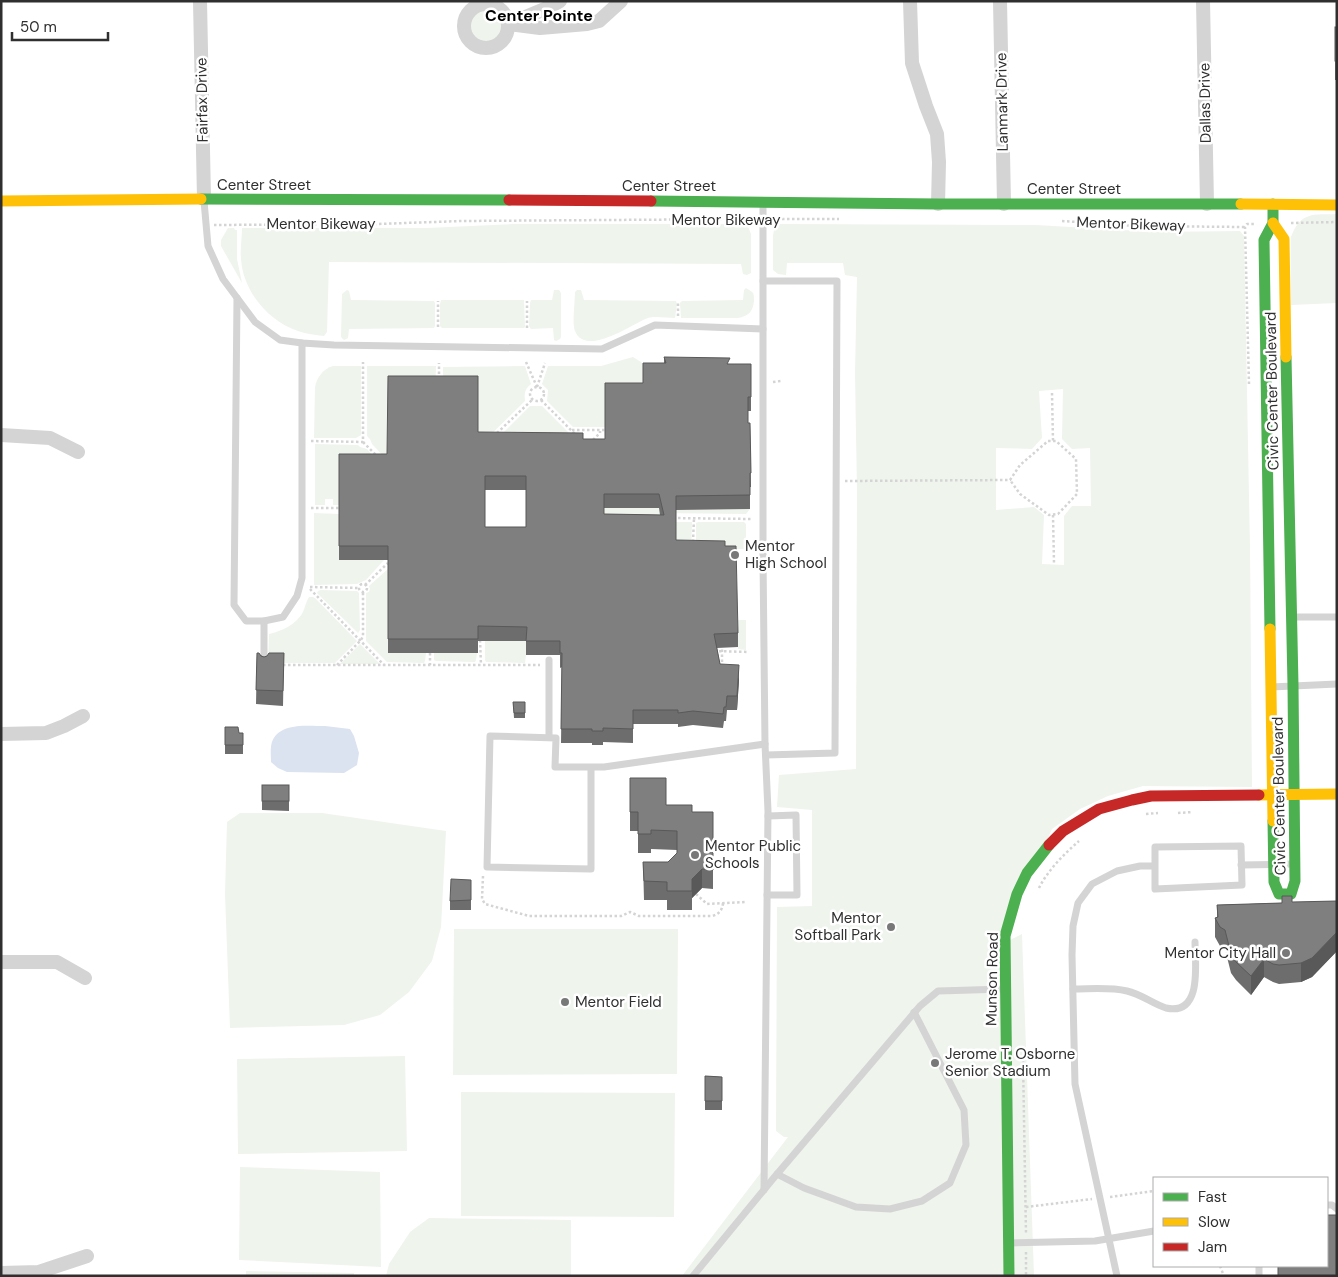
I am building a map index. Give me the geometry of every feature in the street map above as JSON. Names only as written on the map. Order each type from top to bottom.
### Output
[{"type":"street","name":"Fairfax Drive","points":[[200,1],[204,199]]},
{"type":"street","points":[[560,1],[509,24],[540,28],[587,24],[599,21],[621,1]]},
{"type":"street","points":[[910,1],[912,63],[937,134],[939,162],[938,204]]},
{"type":"street","name":"Lanmark Drive","points":[[1000,1],[1004,204]]},
{"type":"street","name":"Dallas Drive","points":[[1203,1],[1207,204]]},
{"type":"street","name":"Center Street","points":[[1,202],[204,199],[1337,205]]},
{"type":"street","name":"Civic Center Boulevard","points":[[1273,204],[1273,223],[1264,240],[1273,865],[1274,882],[1279,894],[1290,894],[1296,881],[1284,239],[1273,223]]},
{"type":"street","points":[[1,435],[50,438],[78,452]]},
{"type":"street","points":[[1,734],[46,733],[82,716]]},
{"type":"street","name":"Munson Road","points":[[1010,1276],[1005,989],[1006,936],[1017,894],[1027,873],[1051,842],[1063,831],[1099,809],[1132,800],[1151,796],[1337,794]]},
{"type":"street","points":[[1,962],[58,962],[84,978]]},
{"type":"street","points":[[1,1273],[39,1272],[87,1256]]},
{"type":"lane","points":[[204,199],[208,246],[222,279],[255,322],[280,340],[334,345],[602,350],[656,325],[763,329]]},
{"type":"lane","points":[[763,201],[764,744],[768,816],[764,1190]]},
{"type":"lane","points":[[763,281],[837,281],[835,753],[766,756]]},
{"type":"lane","points":[[237,298],[234,605],[246,620],[264,621],[283,617],[297,596],[302,578],[302,343]]},
{"type":"lane","points":[[1292,617],[1337,616]]},
{"type":"lane","points":[[264,621],[264,665]]},
{"type":"lane","points":[[549,663],[549,737]]},
{"type":"lane","points":[[1271,687],[1337,684]]},
{"type":"lane","points":[[591,767],[592,869],[487,867],[490,736],[556,738],[555,766],[604,767],[764,744]]},
{"type":"lane","points":[[767,895],[796,895],[796,815],[768,816]]},
{"type":"lane","points":[[1241,846],[1241,865],[1242,885],[1155,889],[1155,847],[1241,846]]},
{"type":"lane","points":[[1241,865],[1295,864]]},
{"type":"lane","points":[[1117,1276],[1075,1084],[1073,926],[1078,903],[1092,884],[1117,871],[1140,866],[1154,866]]},
{"type":"lane","points":[[1073,989],[1129,991],[1167,1008],[1184,1006],[1194,990],[1195,942]]},
{"type":"lane","points":[[694,1276],[777,1174],[920,1006],[938,991],[1005,989]]},
{"type":"lane","points":[[777,1174],[804,1188],[856,1207],[890,1208],[922,1201],[950,1183],[966,1145],[964,1110],[914,1012]]},
{"type":"lane","points":[[1009,1243],[1095,1241],[1153,1231]]},
{"type":"path","name":"Mentor Bikeway","points":[[206,225],[377,224],[462,221],[847,219]]},
{"type":"path","name":"Mentor Bikeway","points":[[1057,221],[1136,226],[1245,227]]},
{"type":"path","points":[[1301,223],[1337,222]]},
{"type":"path","points":[[527,301],[527,328]]},
{"type":"path","points":[[438,302],[438,327]]},
{"type":"path","points":[[678,303],[678,316]]},
{"type":"path","points":[[363,362],[363,442],[381,460]]},
{"type":"path","points":[[526,362],[537,387],[544,392],[541,400]]},
{"type":"path","points":[[532,400],[531,391],[537,387],[545,362]]},
{"type":"path","points":[[439,363],[439,381]]},
{"type":"path","points":[[772,382],[781,381]]},
{"type":"path","points":[[1052,393],[1053,441]]},
{"type":"path","points":[[532,400],[541,400]]},
{"type":"path","points":[[492,439],[532,400]]},
{"type":"path","points":[[541,400],[576,436]]},
{"type":"path","points":[[571,430],[605,430]]},
{"type":"path","points":[[587,446],[600,433],[600,430]]},
{"type":"path","points":[[1048,441],[1056,441],[1076,459],[1078,494],[1058,514],[1049,515],[1020,494],[1010,480],[1020,465],[1048,441]]},
{"type":"path","points":[[311,442],[363,442]]},
{"type":"path","points":[[836,481],[1010,480]]},
{"type":"path","points":[[310,508],[339,508]]},
{"type":"path","points":[[1052,515],[1054,563]]},
{"type":"path","points":[[666,518],[752,518]]},
{"type":"path","points":[[693,545],[694,518]]},
{"type":"path","points":[[359,588],[361,584],[365,585],[388,563]]},
{"type":"path","points":[[337,665],[363,636],[363,592],[367,588],[365,585]]},
{"type":"path","points":[[363,592],[359,588],[310,588],[385,665]]},
{"type":"path","points":[[480,640],[481,665]]},
{"type":"path","points":[[722,641],[722,669]]},
{"type":"path","points":[[709,648],[715,651],[750,652]]},
{"type":"path","points":[[430,653],[430,665]]},
{"type":"path","points":[[264,665],[481,665],[549,663]]},
{"type":"path","points":[[487,867],[482,875],[482,900],[485,904],[529,916],[621,916],[630,912],[639,916],[712,916],[722,910],[723,903]]},
{"type":"path","points":[[696,894],[707,904],[746,902]]},
{"type":"shaded area","points":[[496,9],[502,18],[504,28],[493,42],[484,43],[475,40],[467,30],[472,14],[478,10]]},
{"type":"shaded area","points":[[1337,214],[1337,303],[1291,305],[1291,237],[1295,229],[1299,223],[1309,216]]},
{"type":"shaded area","points":[[513,224],[747,224],[751,234],[751,273],[743,274],[741,264],[329,262],[327,332],[324,336],[298,331],[277,320],[267,312],[252,293],[243,271],[241,259],[242,228],[427,228]]},
{"type":"shaded area","points":[[775,225],[1036,225],[1156,232],[1240,231],[1244,236],[1252,787],[1143,786],[1108,796],[1080,809],[1052,829],[998,946],[1022,934],[1034,1276],[682,1276],[788,1137],[784,1137],[776,1131],[777,907],[812,906],[812,810],[777,807],[779,775],[856,769],[857,492],[855,373],[857,277],[845,275],[843,263],[787,263],[786,275],[778,274],[773,270],[773,235]],"holes":[[[1063,389],[1062,439],[1072,449],[1090,448],[1091,506],[1072,506],[1064,516],[1064,565],[1042,564],[1044,515],[1034,507],[996,510],[996,448],[1032,449],[1042,438],[1039,391]]]},
{"type":"shaded area","points":[[228,228],[237,230],[237,259],[242,283],[221,246],[221,240]]},
{"type":"shaded area","points":[[746,288],[753,293],[754,301],[751,311],[745,316],[738,318],[681,318],[680,303],[682,301],[743,300]]},
{"type":"shaded area","points":[[347,290],[351,300],[434,301],[435,326],[434,328],[349,329],[348,338],[344,340],[341,337],[342,294]]},
{"type":"shaded area","points":[[554,290],[559,290],[561,293],[561,337],[556,341],[554,340],[553,328],[531,329],[529,326],[531,300],[552,300]]},
{"type":"shaded area","points":[[581,290],[584,300],[676,301],[675,318],[648,318],[610,336],[589,341],[581,338],[574,328],[575,292]]},
{"type":"shaded area","points":[[441,300],[524,300],[525,327],[442,328],[440,326]]},
{"type":"shaded area","points":[[633,357],[644,366],[643,398],[605,427],[573,427],[547,401],[548,390],[542,384],[548,366],[601,366]]},
{"type":"shaded area","points":[[333,366],[361,366],[361,435],[356,438],[314,438],[316,383],[323,371]]},
{"type":"shaded area","points":[[367,366],[436,366],[435,390],[387,460],[367,436]]},
{"type":"shaded area","points":[[525,366],[531,384],[525,391],[525,401],[478,447],[443,381],[443,367]]},
{"type":"shaded area","points":[[530,406],[542,406],[583,447],[500,436]]},
{"type":"shaded area","points":[[315,444],[358,445],[367,449],[384,469],[339,505],[333,505],[333,499],[325,499],[325,505],[315,505]]},
{"type":"shaded area","points":[[605,501],[614,508],[659,508],[659,510],[750,509],[746,514],[660,513],[659,529],[604,528]]},
{"type":"shaded area","points":[[314,513],[339,514],[339,560],[384,560],[366,580],[357,584],[314,585]]},
{"type":"shaded area","points":[[676,522],[692,522],[691,554],[676,554]]},
{"type":"shaded area","points":[[744,522],[746,524],[746,549],[696,549],[696,523]]},
{"type":"shaded area","points":[[388,569],[388,653],[426,653],[424,663],[387,662],[366,641],[366,593],[369,592],[369,586]]},
{"type":"shaded area","points":[[321,590],[357,591],[359,593],[360,630],[358,633],[317,593]]},
{"type":"shaded area","points":[[309,597],[316,599],[357,641],[335,663],[268,663],[269,634],[284,629],[297,620],[303,612]]},
{"type":"shaded area","points":[[738,620],[746,620],[746,650],[738,649]]},
{"type":"shaded area","points":[[485,641],[527,641],[525,663],[486,662]]},
{"type":"shaded area","points":[[360,644],[380,664],[340,664]]},
{"type":"shaded area","points":[[434,653],[477,653],[475,662],[436,661],[434,660]]},
{"type":"shaded area","points":[[295,726],[325,726],[350,729],[359,753],[357,765],[344,773],[287,772],[271,762],[272,742],[281,731]]},
{"type":"shaded area","points":[[240,813],[322,813],[446,831],[441,927],[432,961],[409,992],[380,1015],[344,1025],[230,1028],[225,894],[227,822]]},
{"type":"shaded area","name":"Mentor Field","points":[[454,929],[678,929],[677,1074],[453,1075]]},
{"type":"shaded area","points":[[405,1056],[407,1151],[238,1154],[237,1059]]},
{"type":"shaded area","points":[[461,1092],[675,1093],[674,1217],[461,1216]]},
{"type":"shaded area","points":[[240,1167],[380,1172],[381,1267],[239,1260]]},
{"type":"shaded area","points":[[429,1218],[571,1220],[571,1276],[386,1276],[389,1264],[410,1232]]},
{"type":"shaded area","points":[[246,1271],[354,1273],[354,1276],[246,1276]]},
{"type":"building","points":[[1335,27],[1337,27],[1337,61],[1335,61]]},
{"type":"building","name":"Mentor High School","points":[[664,357],[730,358],[727,364],[751,364],[751,397],[748,397],[750,495],[676,496],[676,540],[725,541],[725,546],[736,546],[738,633],[714,634],[720,664],[739,665],[737,696],[727,696],[723,714],[693,711],[678,713],[678,710],[633,710],[633,729],[603,728],[603,731],[592,731],[592,729],[561,729],[562,653],[560,653],[560,641],[526,641],[527,627],[478,626],[478,639],[388,639],[388,546],[339,546],[339,454],[387,454],[388,376],[478,376],[478,432],[583,433],[583,439],[605,439],[605,383],[643,383],[643,363],[666,363]],"holes":[[[485,476],[526,476],[526,527],[485,527]],[[604,494],[659,494],[664,515],[604,514]]]},
{"type":"building","points":[[257,653],[264,657],[269,653],[284,653],[283,691],[256,690]]},
{"type":"building","points":[[513,702],[525,702],[525,713],[514,713]]},
{"type":"building","points":[[225,727],[238,727],[239,733],[243,733],[243,745],[225,745]]},
{"type":"building","points":[[630,778],[666,778],[666,805],[692,805],[692,812],[713,812],[713,870],[702,869],[692,879],[692,891],[667,891],[667,882],[644,881],[643,862],[668,862],[677,853],[677,831],[651,830],[651,834],[638,834],[638,812],[630,812]]},
{"type":"building","points":[[262,785],[289,785],[289,801],[262,801]]},
{"type":"building","points":[[451,879],[471,880],[471,900],[450,901]]},
{"type":"building","points":[[1282,896],[1292,896],[1292,902],[1337,901],[1337,932],[1312,958],[1301,963],[1279,965],[1264,959],[1251,976],[1236,962],[1231,954],[1225,930],[1220,927],[1215,918],[1218,917],[1217,905],[1282,903]]},
{"type":"building","points":[[705,1076],[722,1077],[722,1101],[705,1101]]},
{"type":"building","points":[[1328,1215],[1337,1215],[1337,1276],[1278,1276],[1278,1267],[1328,1267]]},
{"type":"traffic: fast","points":[[201,199],[509,200]]},
{"type":"traffic: fast","points":[[651,201],[938,204],[1241,204]]},
{"type":"traffic: fast","points":[[1270,629],[1264,240],[1273,223],[1273,204]]},
{"type":"traffic: fast","points":[[1273,821],[1274,882],[1279,894],[1291,894],[1295,881],[1286,357]]},
{"type":"traffic: fast","points":[[1009,1276],[1005,936],[1017,894],[1027,873],[1049,845]]},
{"type":"traffic: slow","points":[[1,201],[201,199]]},
{"type":"traffic: slow","points":[[1241,204],[1337,205]]},
{"type":"traffic: slow","points":[[1273,223],[1284,239],[1286,357]]},
{"type":"traffic: slow","points":[[1270,629],[1273,821]]},
{"type":"traffic: slow","points":[[1259,795],[1337,794]]},
{"type":"traffic: jam","points":[[509,200],[651,201]]},
{"type":"traffic: jam","points":[[1049,845],[1063,831],[1099,809],[1132,800],[1151,796],[1259,795]]},
{"type":"place","name":"Mentor High School","points":[[735,555]]},
{"type":"place","name":"Mentor Public Schools","points":[[695,855]]},
{"type":"place","name":"Mentor Softball Park","points":[[891,927]]},
{"type":"place","name":"Mentor City Hall","points":[[1286,953]]},
{"type":"place","name":"Mentor Field","points":[[565,1002]]},
{"type":"place","name":"Jerome T. Osborne Senior Stadium","points":[[935,1063]]},
{"type":"district","name":"Center Pointe","points":[[539,15]]}]
